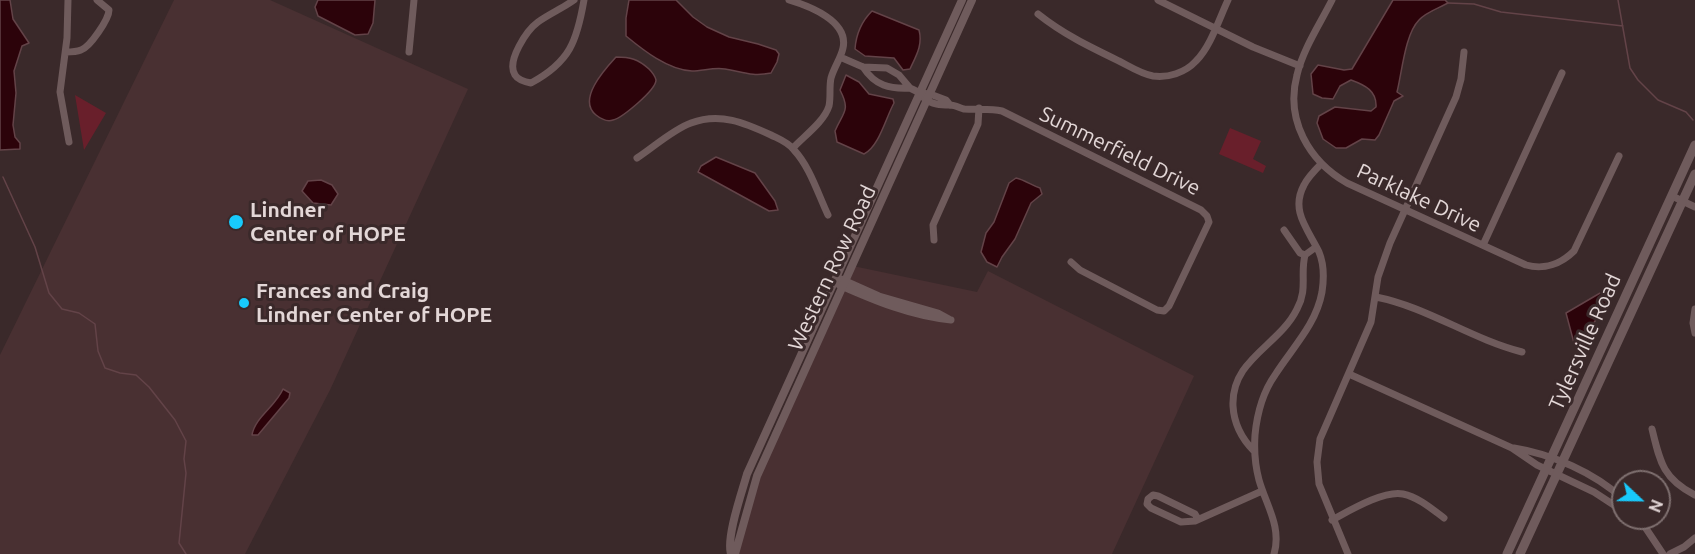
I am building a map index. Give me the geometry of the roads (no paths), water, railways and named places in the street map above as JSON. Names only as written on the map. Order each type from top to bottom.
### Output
[{"type":"main road","name":"Tylersville Road","points":[[1508,554],[1695,145]]},
{"type":"main road","name":"Tylersville Road","points":[[1520,554],[1695,174]]},
{"type":"street","points":[[68,0],[66,52],[60,96],[69,142]]},
{"type":"street","points":[[66,52],[78,51],[86,47],[108,18],[109,10],[97,0]]},
{"type":"street","points":[[409,52],[414,0]]},
{"type":"street","points":[[574,0],[537,22],[521,41],[512,66],[515,75],[523,81],[531,83],[543,77],[566,56],[576,36],[584,0]]},
{"type":"street","points":[[789,0],[810,8],[837,25],[844,41],[831,80],[830,98],[826,111],[793,148]]},
{"type":"street","name":"Western Row Road","points":[[731,554],[729,548],[735,516],[747,474],[962,0]]},
{"type":"street","name":"Western Row Road","points":[[735,554],[757,476],[972,0]]},
{"type":"street","points":[[1158,0],[1274,56],[1300,66]]},
{"type":"street","points":[[1038,14],[1076,40],[1138,70],[1156,76],[1179,73],[1195,63],[1203,52],[1228,0]]},
{"type":"street","name":"Parklake Drive","points":[[1332,0],[1300,66],[1294,97],[1298,125],[1310,150],[1321,164],[1347,183],[1531,266],[1545,267],[1563,261],[1579,244],[1619,156]]},
{"type":"street","points":[[1348,554],[1319,484],[1318,448],[1371,322],[1382,264],[1456,97],[1464,52]]},
{"type":"street","points":[[840,57],[863,67],[887,68],[899,75],[910,88]]},
{"type":"street","points":[[863,67],[882,85],[910,88],[920,93]]},
{"type":"street","points":[[1483,245],[1562,73]]},
{"type":"street","name":"Summerfield Drive","points":[[920,93],[943,107],[950,105],[964,109],[990,108],[1002,111],[1202,210],[1209,222],[1169,306],[1164,311],[1157,310],[1080,270],[1071,262]]},
{"type":"street","points":[[934,240],[933,225],[978,124],[979,108]]},
{"type":"street","points":[[637,158],[684,127],[710,119],[737,120],[779,138],[793,148],[806,168],[828,215]]},
{"type":"street","points":[[1275,554],[1276,529],[1263,491],[1254,452],[1257,422],[1268,387],[1309,326],[1319,306],[1323,270],[1319,253],[1301,221],[1298,202],[1304,184],[1321,164]]},
{"type":"street","points":[[1672,196],[1695,207]]},
{"type":"street","points":[[1284,230],[1300,253],[1305,255]]},
{"type":"street","points":[[1305,255],[1316,247]]},
{"type":"street","points":[[1254,452],[1245,442],[1236,421],[1233,404],[1235,386],[1248,362],[1285,328],[1298,309],[1304,287],[1305,255]]},
{"type":"street","points":[[835,280],[879,296],[938,313],[951,320],[880,304],[844,284]]},
{"type":"street","points":[[1376,297],[1398,302],[1491,343],[1522,352]]},
{"type":"street","points":[[1695,309],[1692,323],[1695,333]]},
{"type":"street","points":[[1349,374],[1512,448],[1562,463],[1592,477],[1611,490]]},
{"type":"street","points":[[1652,429],[1664,470],[1676,484],[1695,495]]},
{"type":"street","points":[[1512,448],[1522,456],[1594,492],[1611,504]]},
{"type":"street","points":[[1198,519],[1195,514],[1158,496],[1153,495],[1148,499],[1151,508],[1185,523],[1198,519],[1263,491]]},
{"type":"street","points":[[1332,520],[1383,496],[1396,493],[1414,497],[1444,518]]},
{"type":"street","points":[[1647,530],[1663,554]]},
{"type":"street","points":[[1670,554],[1695,538]]},
{"type":"waterway","points":[[1618,0],[1630,68],[1638,80],[1658,100],[1686,112],[1693,120]]},
{"type":"waterway","points":[[1448,3],[1474,4],[1501,12],[1623,26]]},
{"type":"waterway","points":[[3,177],[35,247],[49,293],[62,309],[79,313],[95,324],[98,351],[105,368],[136,375],[149,387],[175,420],[186,441],[184,459],[186,473],[179,543],[186,554]]},
{"type":"place","name":"Lindner Center of HOPE","points":[[236,222]]},
{"type":"place","name":"Frances and Craig Lindner Center of HOPE","points":[[244,303]]}]
